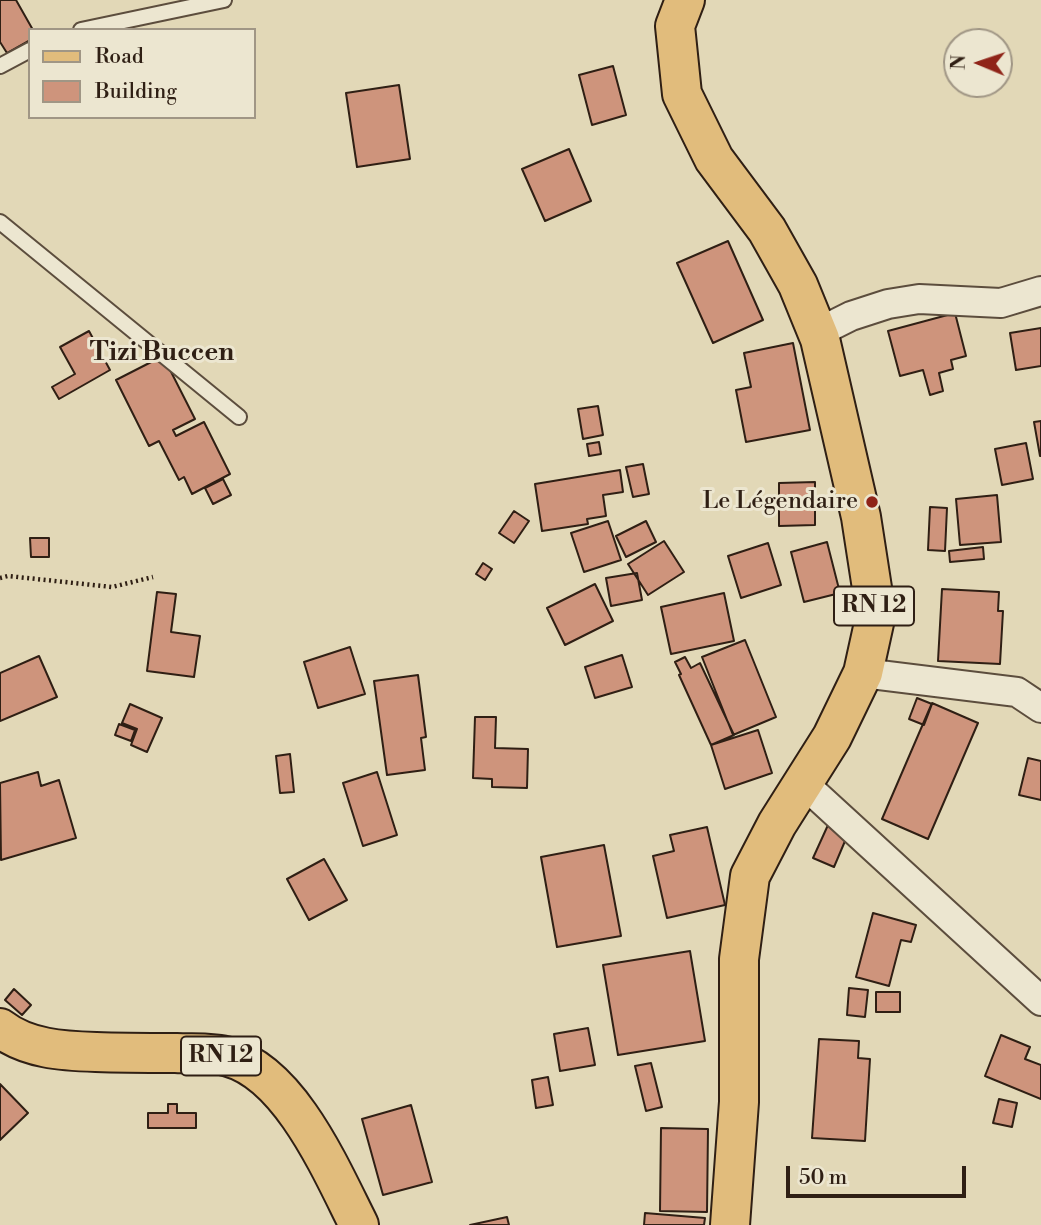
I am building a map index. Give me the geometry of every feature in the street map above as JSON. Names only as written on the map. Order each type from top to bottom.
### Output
[{"type":"main road","name":"RN 12","points":[[685,0],[675,26],[682,94],[713,159],[767,230],[792,274],[817,332],[861,517],[876,614],[863,673],[832,737],[778,824],[750,876],[739,959],[738,1102],[730,1225]]},
{"type":"main road","name":"RN 12","points":[[0,1028],[11,1036],[58,1051],[230,1057],[261,1073],[294,1107],[319,1145],[359,1225]]},
{"type":"street","points":[[817,332],[851,316],[888,304],[919,299],[1001,303],[1041,291]]},
{"type":"street","points":[[863,673],[1017,692],[1041,708]]},
{"type":"street","points":[[803,783],[1041,1001]]},
{"type":"lane","points":[[90,28],[224,0]]},
{"type":"lane","points":[[0,66],[28,51]]},
{"type":"lane","points":[[0,222],[239,417]]},
{"type":"path","points":[[0,578],[8,576],[112,587],[153,578]]},
{"type":"building","points":[[0,0],[16,0],[32,28],[28,28],[28,41],[7,53],[0,42]]},
{"type":"building","points":[[613,66],[626,115],[592,125],[579,75]]},
{"type":"building","points":[[399,85],[410,159],[357,167],[346,93]]},
{"type":"building","points":[[569,149],[591,201],[545,221],[522,169]]},
{"type":"building","points":[[728,241],[763,320],[713,343],[677,263]]},
{"type":"building","points":[[955,313],[966,356],[951,360],[953,369],[939,373],[943,391],[930,395],[923,370],[900,376],[888,331]]},
{"type":"building","points":[[1041,328],[1041,366],[1016,370],[1010,333]]},
{"type":"building","points":[[89,331],[110,370],[59,399],[52,387],[75,374],[60,347]]},
{"type":"building","points":[[793,343],[810,430],[746,442],[736,390],[751,387],[744,353]]},
{"type":"building","points":[[163,356],[195,419],[173,430],[176,436],[204,422],[230,474],[192,494],[184,477],[179,480],[159,441],[149,446],[116,380]]},
{"type":"building","points":[[598,406],[603,435],[583,439],[578,409]]},
{"type":"building","points":[[1041,421],[1041,456],[1040,456],[1034,422]]},
{"type":"building","points":[[599,442],[601,454],[589,456],[587,444]]},
{"type":"building","points":[[1026,443],[1033,479],[1002,485],[995,449]]},
{"type":"building","points":[[643,464],[649,494],[633,497],[626,467]]},
{"type":"building","points":[[620,470],[623,492],[603,495],[606,516],[587,519],[588,524],[542,531],[535,484]]},
{"type":"building","points":[[223,479],[231,495],[213,504],[205,488]]},
{"type":"building","points":[[815,482],[815,525],[779,526],[779,483]]},
{"type":"building","points":[[997,495],[1001,542],[960,545],[956,499]]},
{"type":"building","points":[[930,507],[947,508],[945,551],[928,550]]},
{"type":"building","points":[[514,511],[529,521],[514,543],[499,533]]},
{"type":"building","points":[[608,521],[621,560],[584,572],[571,533]]},
{"type":"building","points":[[646,521],[656,542],[626,557],[616,536]]},
{"type":"building","points":[[30,538],[49,538],[49,557],[31,557]]},
{"type":"building","points":[[664,541],[684,572],[648,595],[628,564]]},
{"type":"building","points":[[827,542],[840,593],[804,602],[791,552]]},
{"type":"building","points":[[768,543],[781,585],[741,598],[728,556]]},
{"type":"building","points":[[983,547],[984,559],[950,562],[949,551]]},
{"type":"building","points":[[483,563],[492,569],[485,580],[476,574]]},
{"type":"building","points":[[637,573],[642,600],[611,606],[606,578]]},
{"type":"building","points":[[595,584],[613,621],[565,645],[547,608]]},
{"type":"building","points":[[942,589],[999,592],[998,611],[1003,611],[1000,664],[938,661]]},
{"type":"building","points":[[157,592],[176,594],[171,632],[200,636],[194,677],[147,671]]},
{"type":"building","points":[[724,593],[734,641],[671,654],[661,607]]},
{"type":"building","points":[[745,640],[776,717],[733,735],[702,657]]},
{"type":"building","points":[[350,647],[365,694],[318,708],[304,662]]},
{"type":"building","points":[[622,655],[632,687],[595,698],[585,667]]},
{"type":"building","points":[[39,656],[57,697],[0,721],[0,673]]},
{"type":"building","points":[[685,657],[691,668],[700,663],[734,735],[711,745],[675,662]]},
{"type":"building","points":[[418,675],[426,737],[421,738],[425,770],[387,775],[374,681]]},
{"type":"building","points":[[917,698],[932,704],[924,725],[909,719]]},
{"type":"building","points":[[932,703],[978,723],[928,839],[882,819]]},
{"type":"building","points":[[130,704],[162,718],[147,752],[131,745],[137,729],[122,723]]},
{"type":"building","points":[[475,717],[496,717],[495,748],[528,749],[527,788],[492,787],[492,779],[473,778]]},
{"type":"building","points":[[119,724],[135,730],[131,741],[115,735]]},
{"type":"building","points":[[758,730],[772,773],[725,789],[711,745]]},
{"type":"building","points":[[290,754],[294,792],[280,793],[276,756]]},
{"type":"building","points":[[1028,758],[1041,761],[1041,800],[1019,795]]},
{"type":"building","points":[[38,772],[41,786],[59,780],[76,838],[1,860],[0,783]]},
{"type":"building","points":[[377,772],[397,835],[363,846],[343,783]]},
{"type":"building","points":[[828,825],[848,834],[834,867],[813,858]]},
{"type":"building","points":[[707,827],[725,905],[667,918],[653,856],[674,851],[670,835]]},
{"type":"building","points":[[604,845],[621,936],[557,947],[541,857]]},
{"type":"building","points":[[324,859],[347,900],[309,920],[287,879]]},
{"type":"building","points":[[873,913],[916,925],[911,942],[901,940],[889,986],[856,977]]},
{"type":"building","points":[[690,951],[705,1041],[618,1055],[603,965]]},
{"type":"building","points":[[849,988],[868,990],[865,1017],[847,1015]]},
{"type":"building","points":[[14,989],[31,1005],[22,1015],[5,1000]]},
{"type":"building","points":[[876,992],[900,992],[900,1012],[876,1012]]},
{"type":"building","points":[[588,1028],[595,1065],[560,1071],[554,1034]]},
{"type":"building","points":[[1001,1035],[1030,1047],[1025,1059],[1041,1065],[1041,1099],[985,1076]]},
{"type":"building","points":[[819,1039],[859,1041],[858,1058],[870,1059],[865,1141],[812,1138]]},
{"type":"building","points":[[651,1063],[662,1107],[646,1111],[635,1066]]},
{"type":"building","points":[[548,1077],[553,1105],[536,1108],[532,1080]]},
{"type":"building","points":[[0,1084],[28,1113],[0,1140]]},
{"type":"building","points":[[999,1099],[1017,1103],[1012,1127],[993,1123]]},
{"type":"building","points":[[168,1104],[177,1104],[177,1113],[196,1113],[196,1128],[148,1128],[148,1113],[168,1113]]},
{"type":"building","points":[[411,1105],[432,1182],[383,1195],[362,1119]]},
{"type":"building","points":[[661,1128],[708,1129],[707,1212],[660,1211]]},
{"type":"building","points":[[645,1213],[705,1218],[704,1225],[644,1225]]},
{"type":"building","points":[[507,1217],[509,1225],[470,1225]]},
{"type":"place","name":"Le Légendaire","points":[[872,502]]},
{"type":"district","name":"Tizi Buccen","points":[[162,354]]}]
